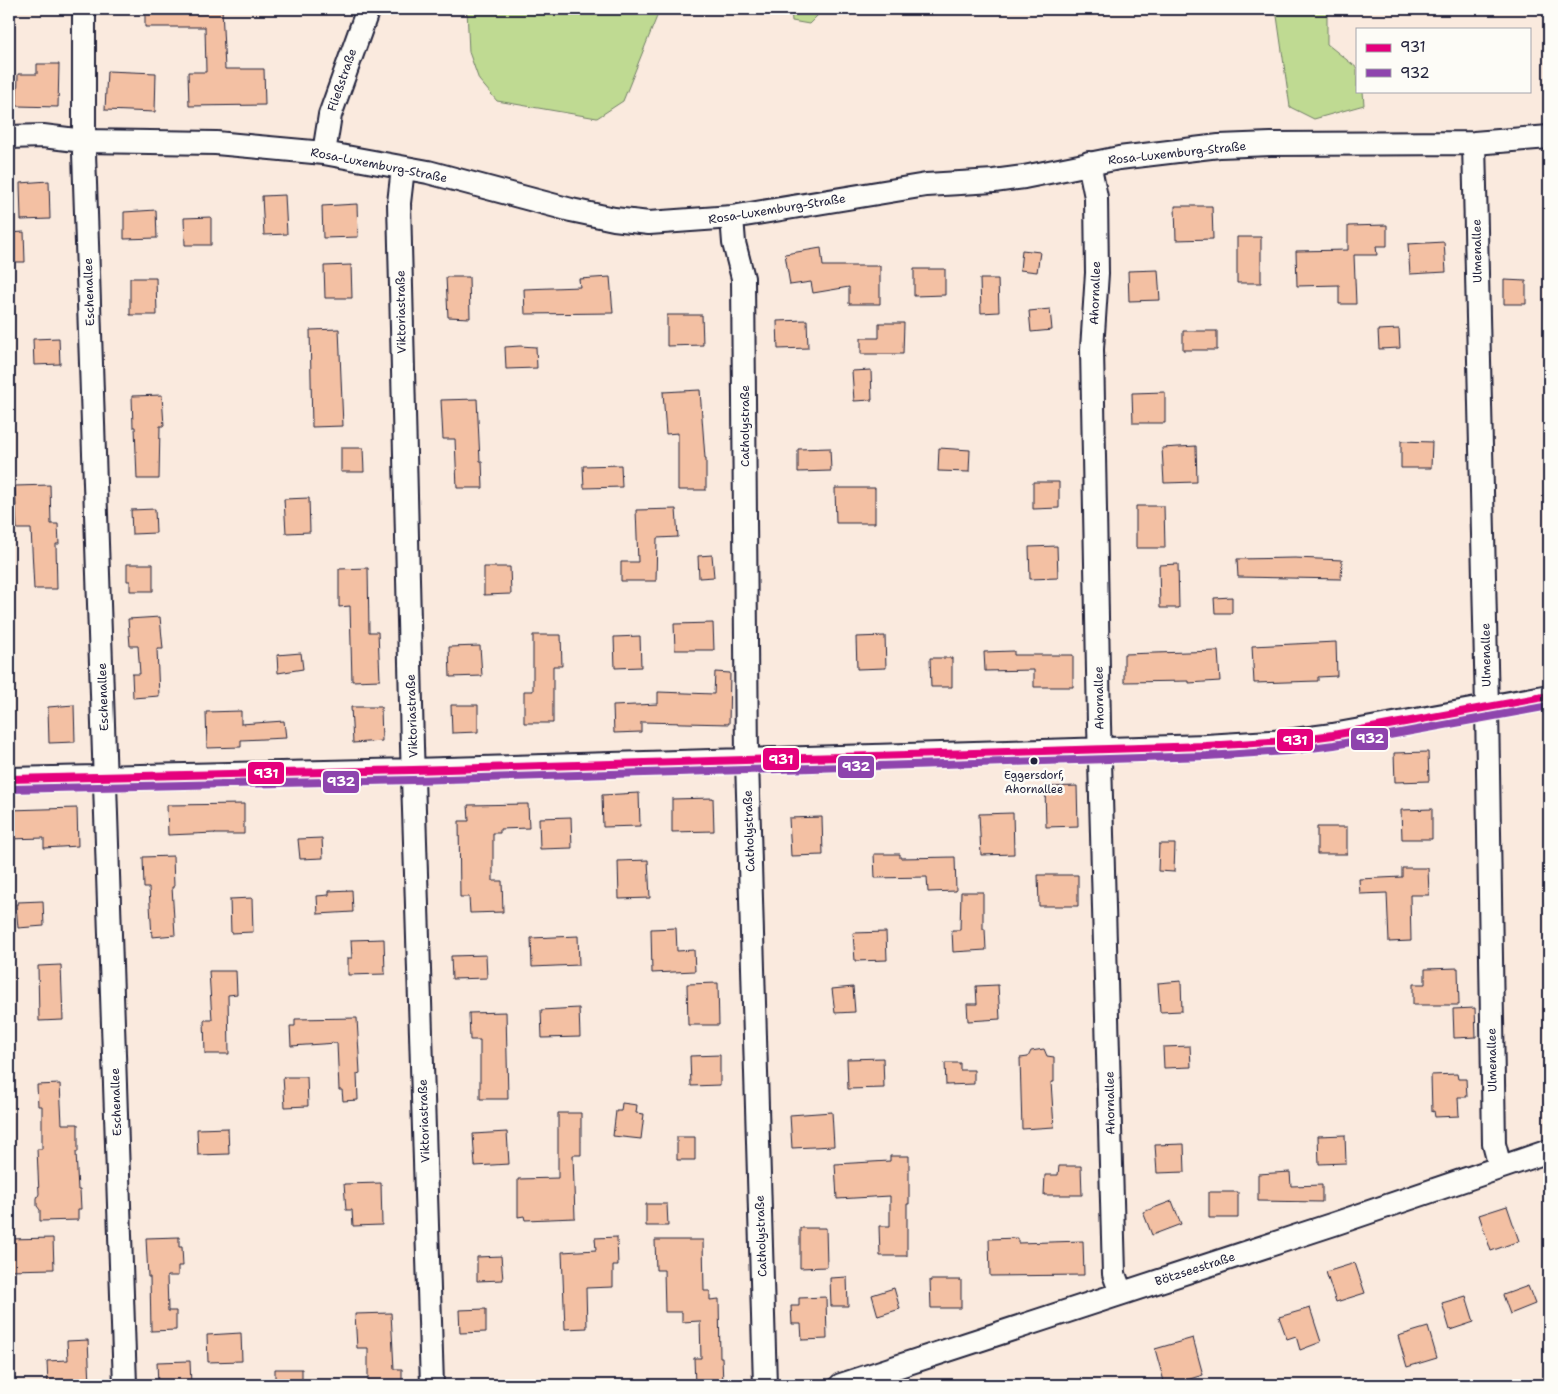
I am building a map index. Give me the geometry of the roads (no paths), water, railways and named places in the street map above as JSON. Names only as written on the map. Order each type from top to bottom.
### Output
[{"type":"street","name":"Eschenallee","points":[[84,9],[84,141],[125,1385]]},
{"type":"street","name":"Fließstraße","points":[[324,153],[330,115],[368,9]]},
{"type":"street","name":"Rosa-Luxemburg-Straße","points":[[9,137],[43,136],[84,141],[216,143],[324,153],[428,172],[571,210],[614,219],[649,223],[732,217],[926,185],[994,181],[1127,157],[1219,146],[1474,143],[1549,137]]},
{"type":"street","name":"Ulmenallee","points":[[1474,143],[1487,708],[1494,1144],[1500,1167]]},
{"type":"street","name":"Ahornallee","points":[[1089,163],[1096,197],[1097,273],[1092,349],[1100,749],[1114,1274],[1120,1293]]},
{"type":"street","name":"Viktoriastraße","points":[[403,168],[398,203],[432,1385]]},
{"type":"street","name":"Catholystraße","points":[[732,217],[734,243],[743,278],[747,760],[765,1385]]},
{"type":"street","points":[[9,779],[413,770],[1206,746],[1333,736],[1549,696]]},
{"type":"street","name":"Bötzseestraße","points":[[841,1385],[1549,1151]]},
{"type":"place","name":"Eggersdorf, Ahornallee","points":[[1034,761]]}]
